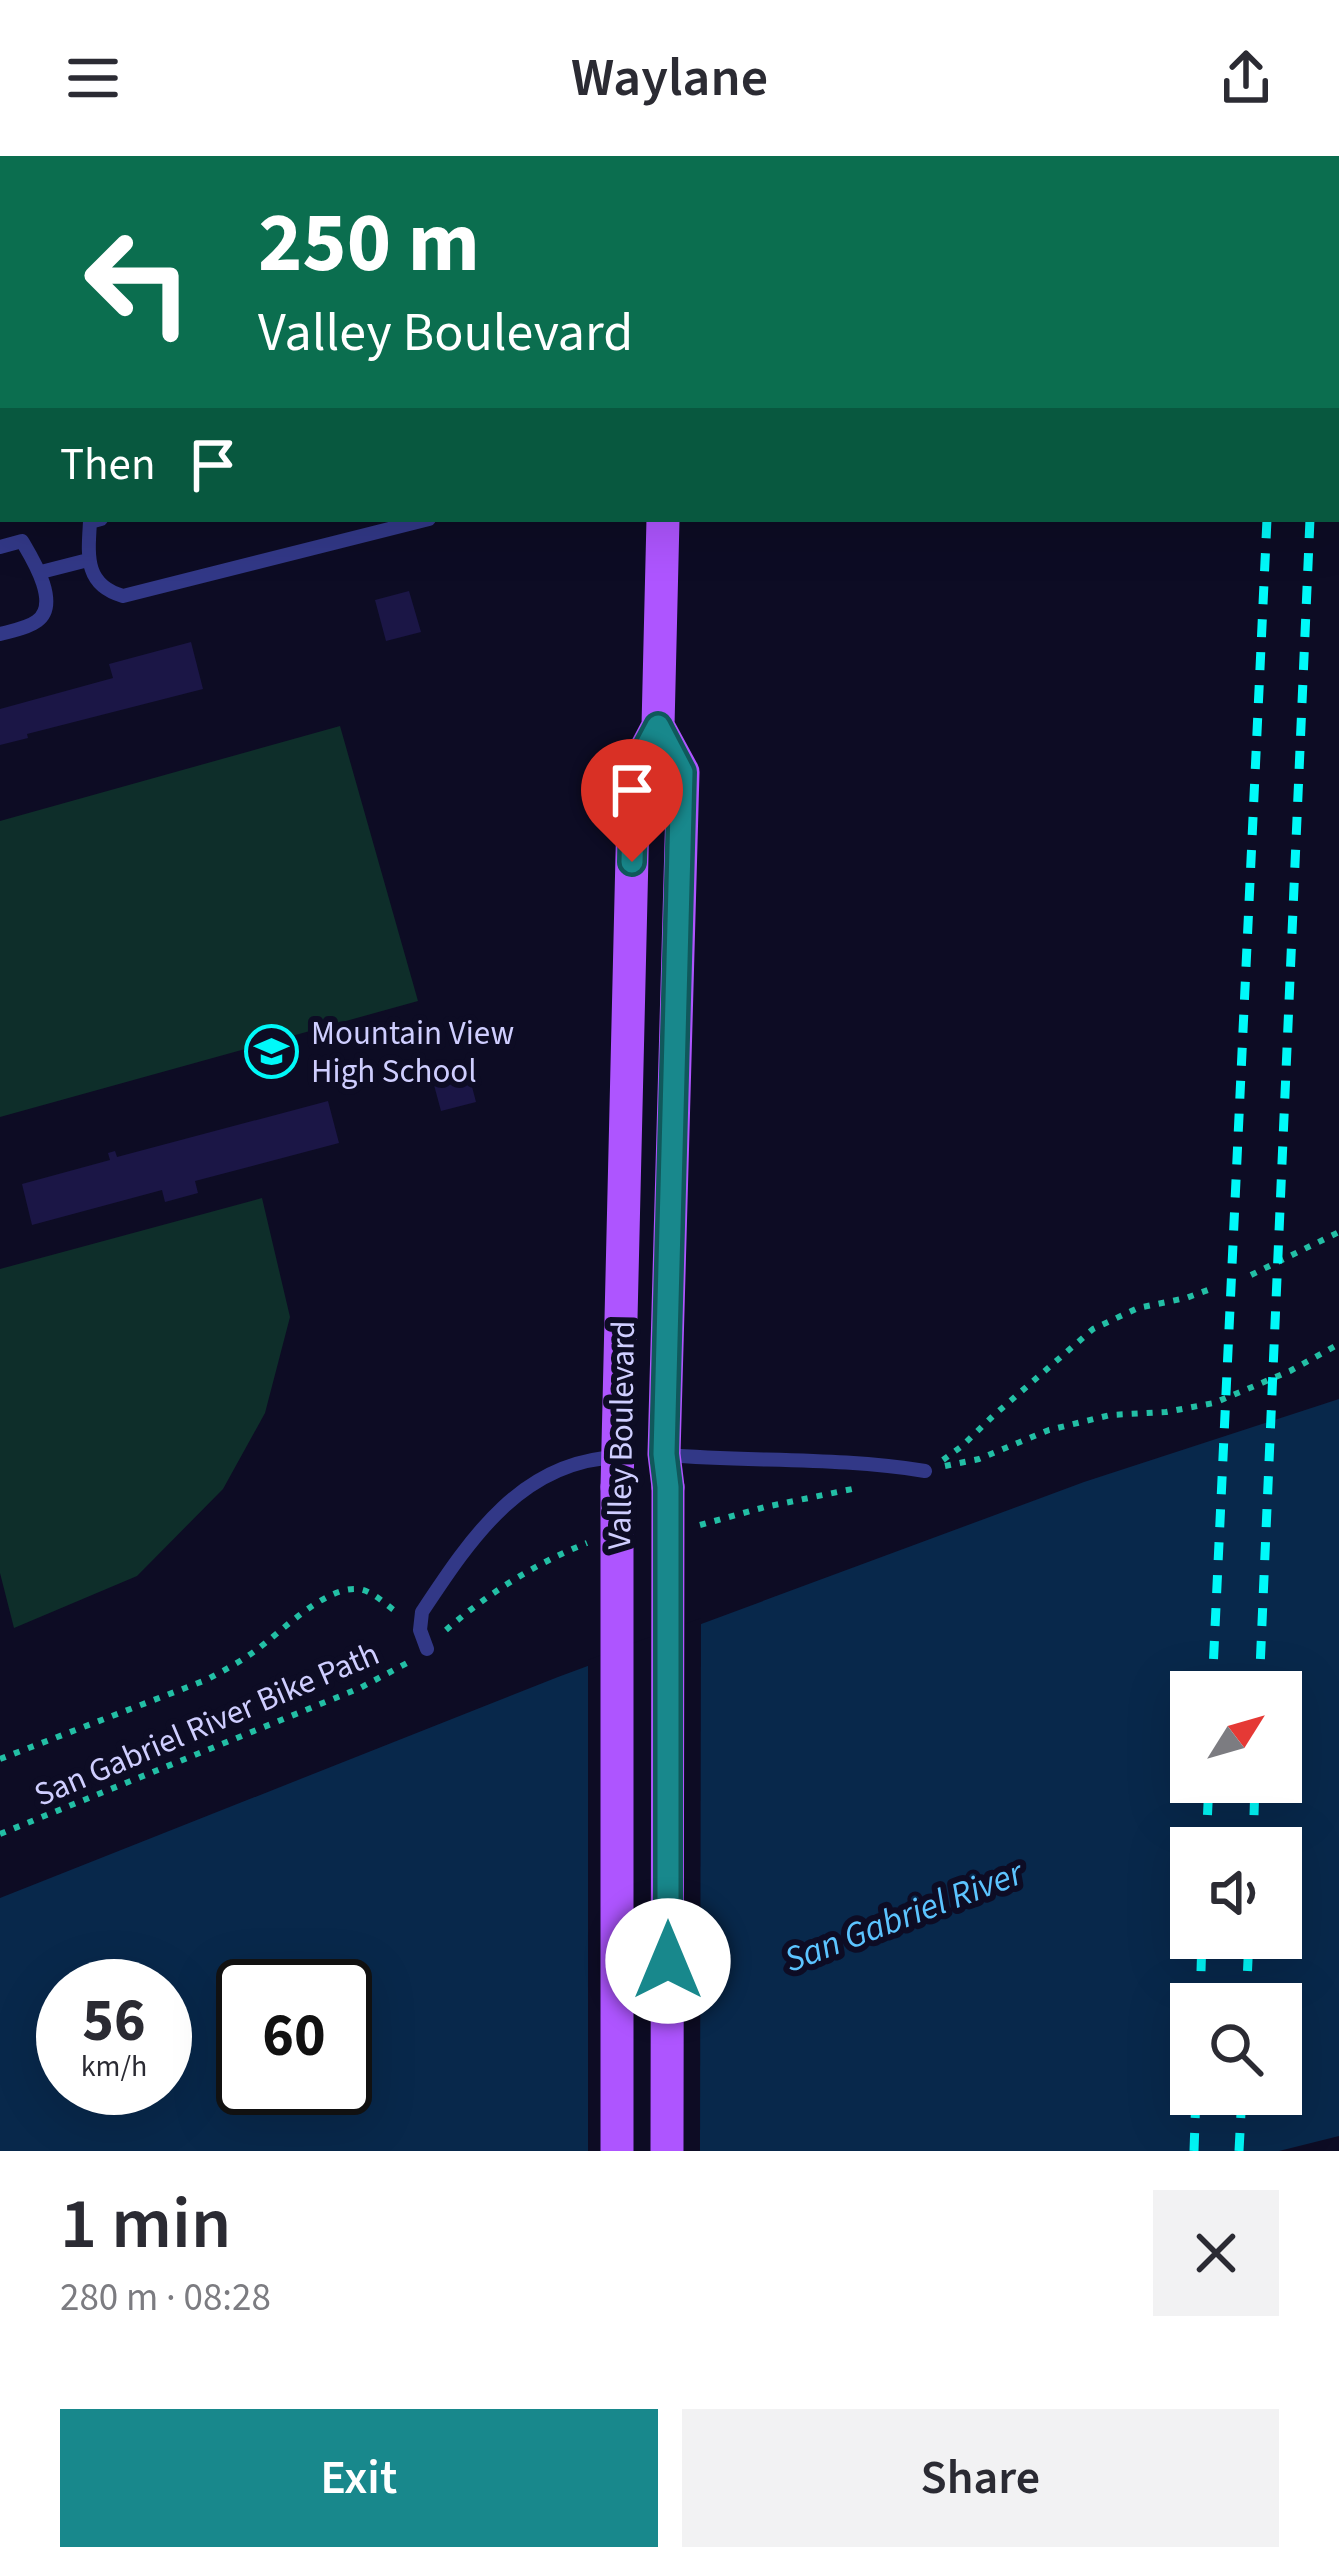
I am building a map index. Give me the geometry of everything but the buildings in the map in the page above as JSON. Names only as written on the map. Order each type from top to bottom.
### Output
[{"type":"main road","name":"Valley Boulevard","points":[[617,2151],[618,1472],[634,771],[658,726],[663,522]]},
{"type":"main road","name":"Valley Boulevard","points":[[658,726],[682,772],[666,1471],[667,2151]]},
{"type":"lane","points":[[90,522],[88,560],[100,584],[123,596],[417,522]]},
{"type":"lane","points":[[0,547],[22,541],[41,572],[46,596],[38,621],[0,634]]},
{"type":"lane","points":[[41,572],[88,560]]},
{"type":"lane","points":[[427,1649],[420,1619],[430,1601],[480,1533],[518,1493],[574,1462],[593,1457],[618,1472]]},
{"type":"lane","points":[[666,1471],[728,1460],[886,1464],[925,1471]]},
{"type":"path","points":[[1251,1275],[1339,1232]]},
{"type":"path","points":[[925,1471],[962,1447],[1093,1329],[1138,1308],[1208,1291]]},
{"type":"path","points":[[925,1471],[979,1459],[1049,1430],[1110,1415],[1214,1403],[1339,1344]]},
{"type":"path","points":[[0,1759],[206,1679],[340,1592],[366,1591],[420,1630]]},
{"type":"path","name":"San Gabriel River Bike Path","points":[[0,1834],[360,1688],[427,1649]]},
{"type":"green space","points":[[340,726],[418,1001],[0,1117],[0,821]]},
{"type":"green space","points":[[262,1198],[290,1317],[265,1413],[223,1489],[137,1576],[14,1628],[0,1573],[0,1269]]},
{"type":"water","name":"San Gabriel River","points":[[1339,1399],[1339,2136],[1279,2151],[0,2151],[0,1898],[558,1677],[1084,1482]]},
{"type":"pier","points":[[701,1618],[700,2151],[588,2151],[588,1660]]},
{"type":"railway","points":[[1213,1671],[1267,522]]},
{"type":"railway","points":[[1260,1671],[1310,522]]},
{"type":"railway","points":[[1207,1827],[1208,1803]]},
{"type":"railway","points":[[1254,1803],[1254,1827]]},
{"type":"railway","points":[[1201,1959],[1201,1983]]},
{"type":"railway","points":[[1247,1983],[1248,1959]]},
{"type":"railway","points":[[1194,2151],[1195,2115]]},
{"type":"railway","points":[[1239,2151],[1241,2115]]},
{"type":"place","name":"Mountain View High School","points":[[272,1051]]},
{"type":"route","points":[[632,862],[634,771],[658,726],[682,772],[664,1454],[668,1487],[668,1961]]}]
